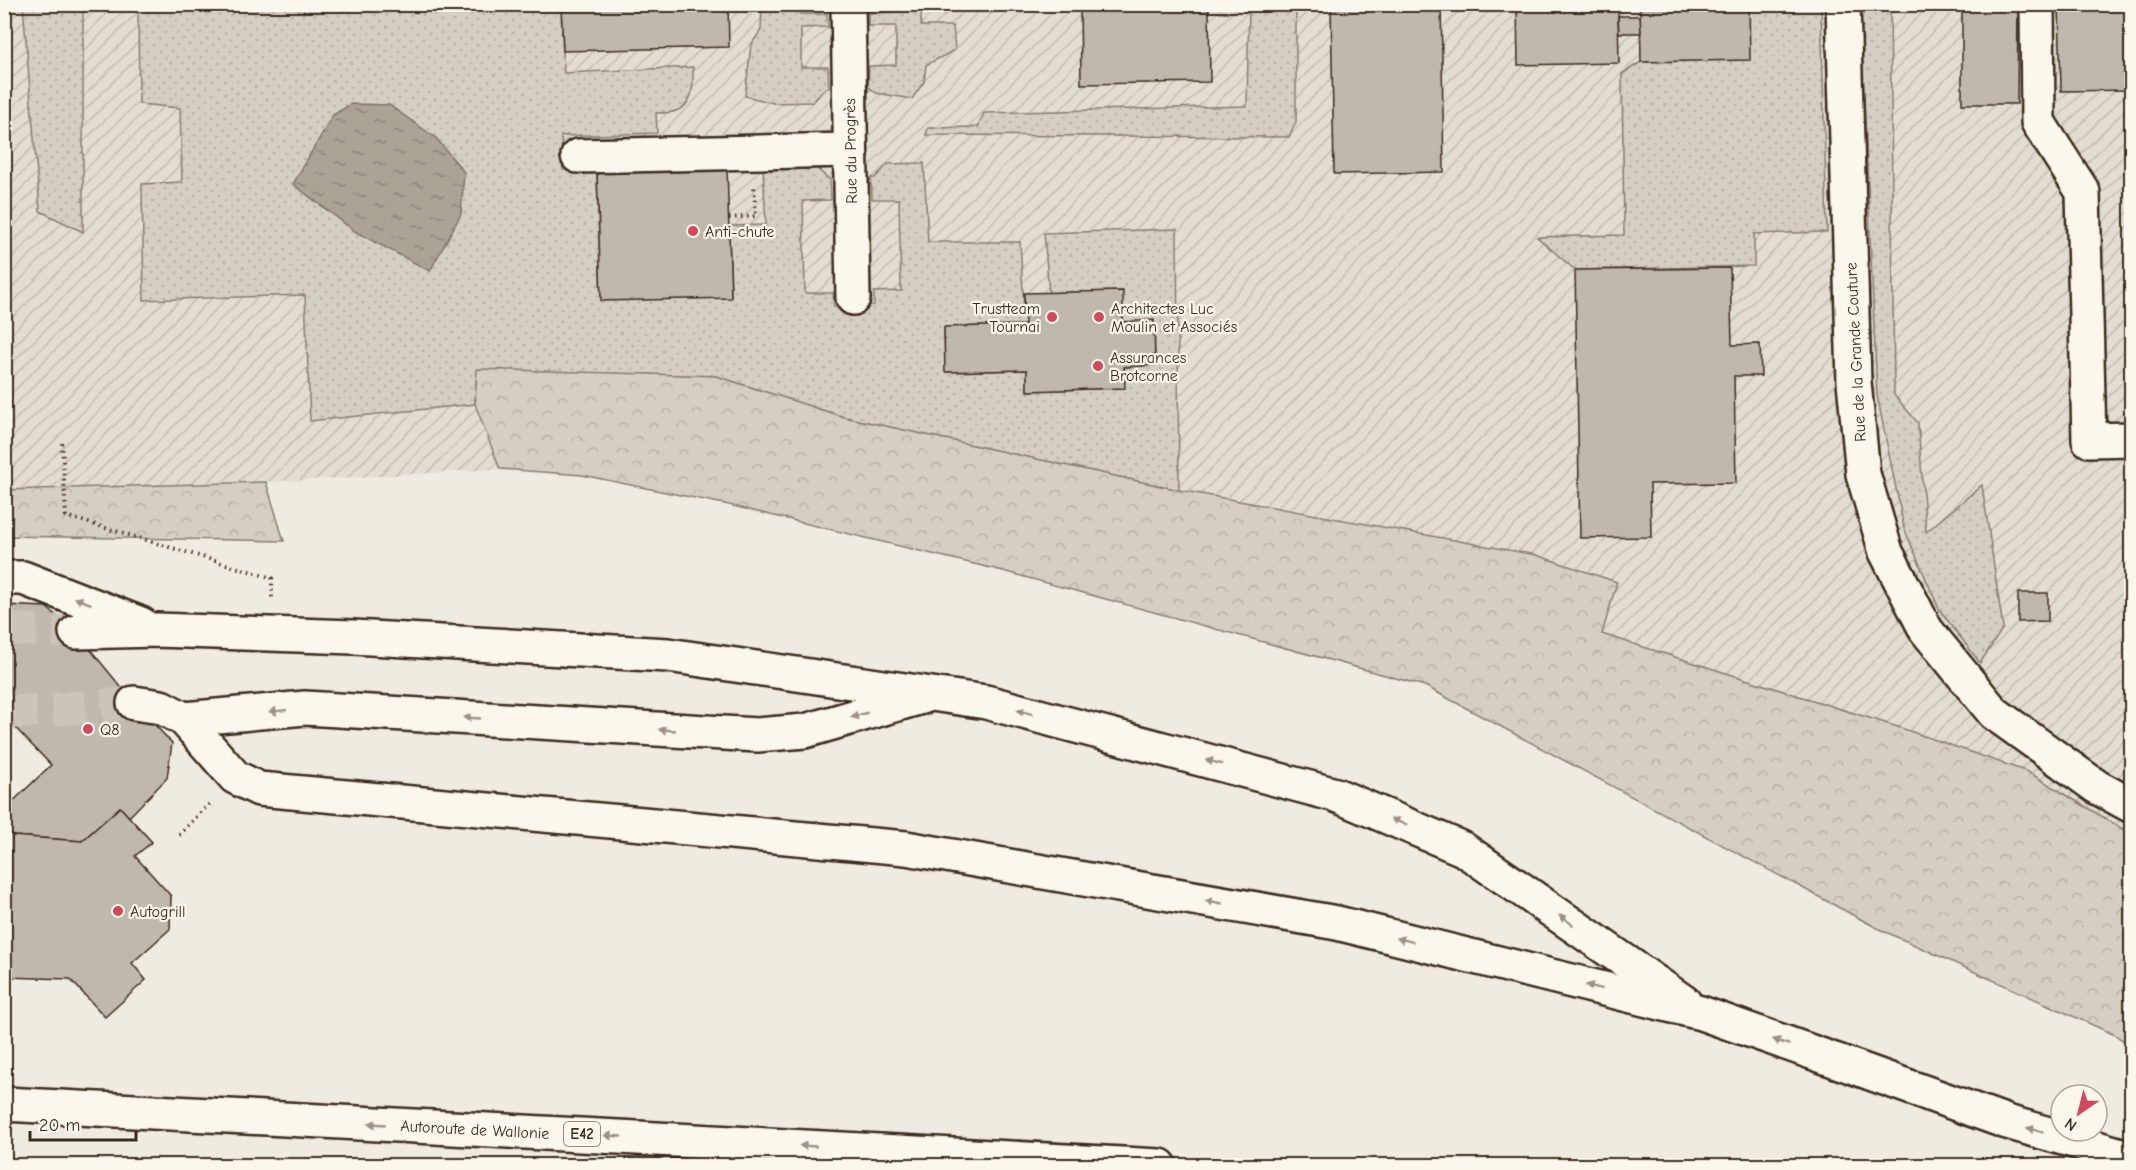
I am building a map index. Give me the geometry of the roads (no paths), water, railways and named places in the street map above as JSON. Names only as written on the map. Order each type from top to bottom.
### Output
[{"type":"main road","name":"Rue du Progrès","points":[[848,4],[853,298]]},
{"type":"main road","name":"Rue de la Grande Couture","points":[[1843,4],[1854,382],[1863,474],[1886,552],[1926,630],[1994,713],[2097,787],[2132,806]]},
{"type":"main road","points":[[2037,4],[2038,122],[2083,192],[2089,440],[2132,439]]},
{"type":"main road","points":[[578,156],[850,150]]},
{"type":"main road","points":[[4,578],[23,578],[157,630]]},
{"type":"main road","points":[[76,632],[157,630],[353,637],[668,655],[986,702],[1336,795],[1463,849],[1701,1013]]},
{"type":"main road","points":[[184,719],[305,708],[757,735],[805,731],[936,693]]},
{"type":"main road","points":[[134,703],[161,707],[184,719],[235,777],[259,789],[906,848],[1337,923],[1701,1013],[2007,1122],[2132,1158]]},
{"type":"main road","name":"Autoroute de Wallonie","points":[[4,1104],[1160,1166]]},
{"type":"water","points":[[351,104],[389,105],[436,138],[464,172],[461,214],[430,271],[356,232],[293,184],[333,115]]},
{"type":"tunnel","points":[[4,629],[76,632]]},
{"type":"tunnel","points":[[4,713],[134,703]]},
{"type":"place","name":"Anti-chute","points":[[693,231]]},
{"type":"place","name":"Trustteam Tournai","points":[[1052,317]]},
{"type":"place","name":"Architectes Luc Moulin et Associés","points":[[1099,317]]},
{"type":"place","name":"Assurances Brotcorne","points":[[1098,366]]},
{"type":"place","name":"Q8","points":[[88,729]]},
{"type":"place","name":"Autogrill","points":[[118,911]]}]
